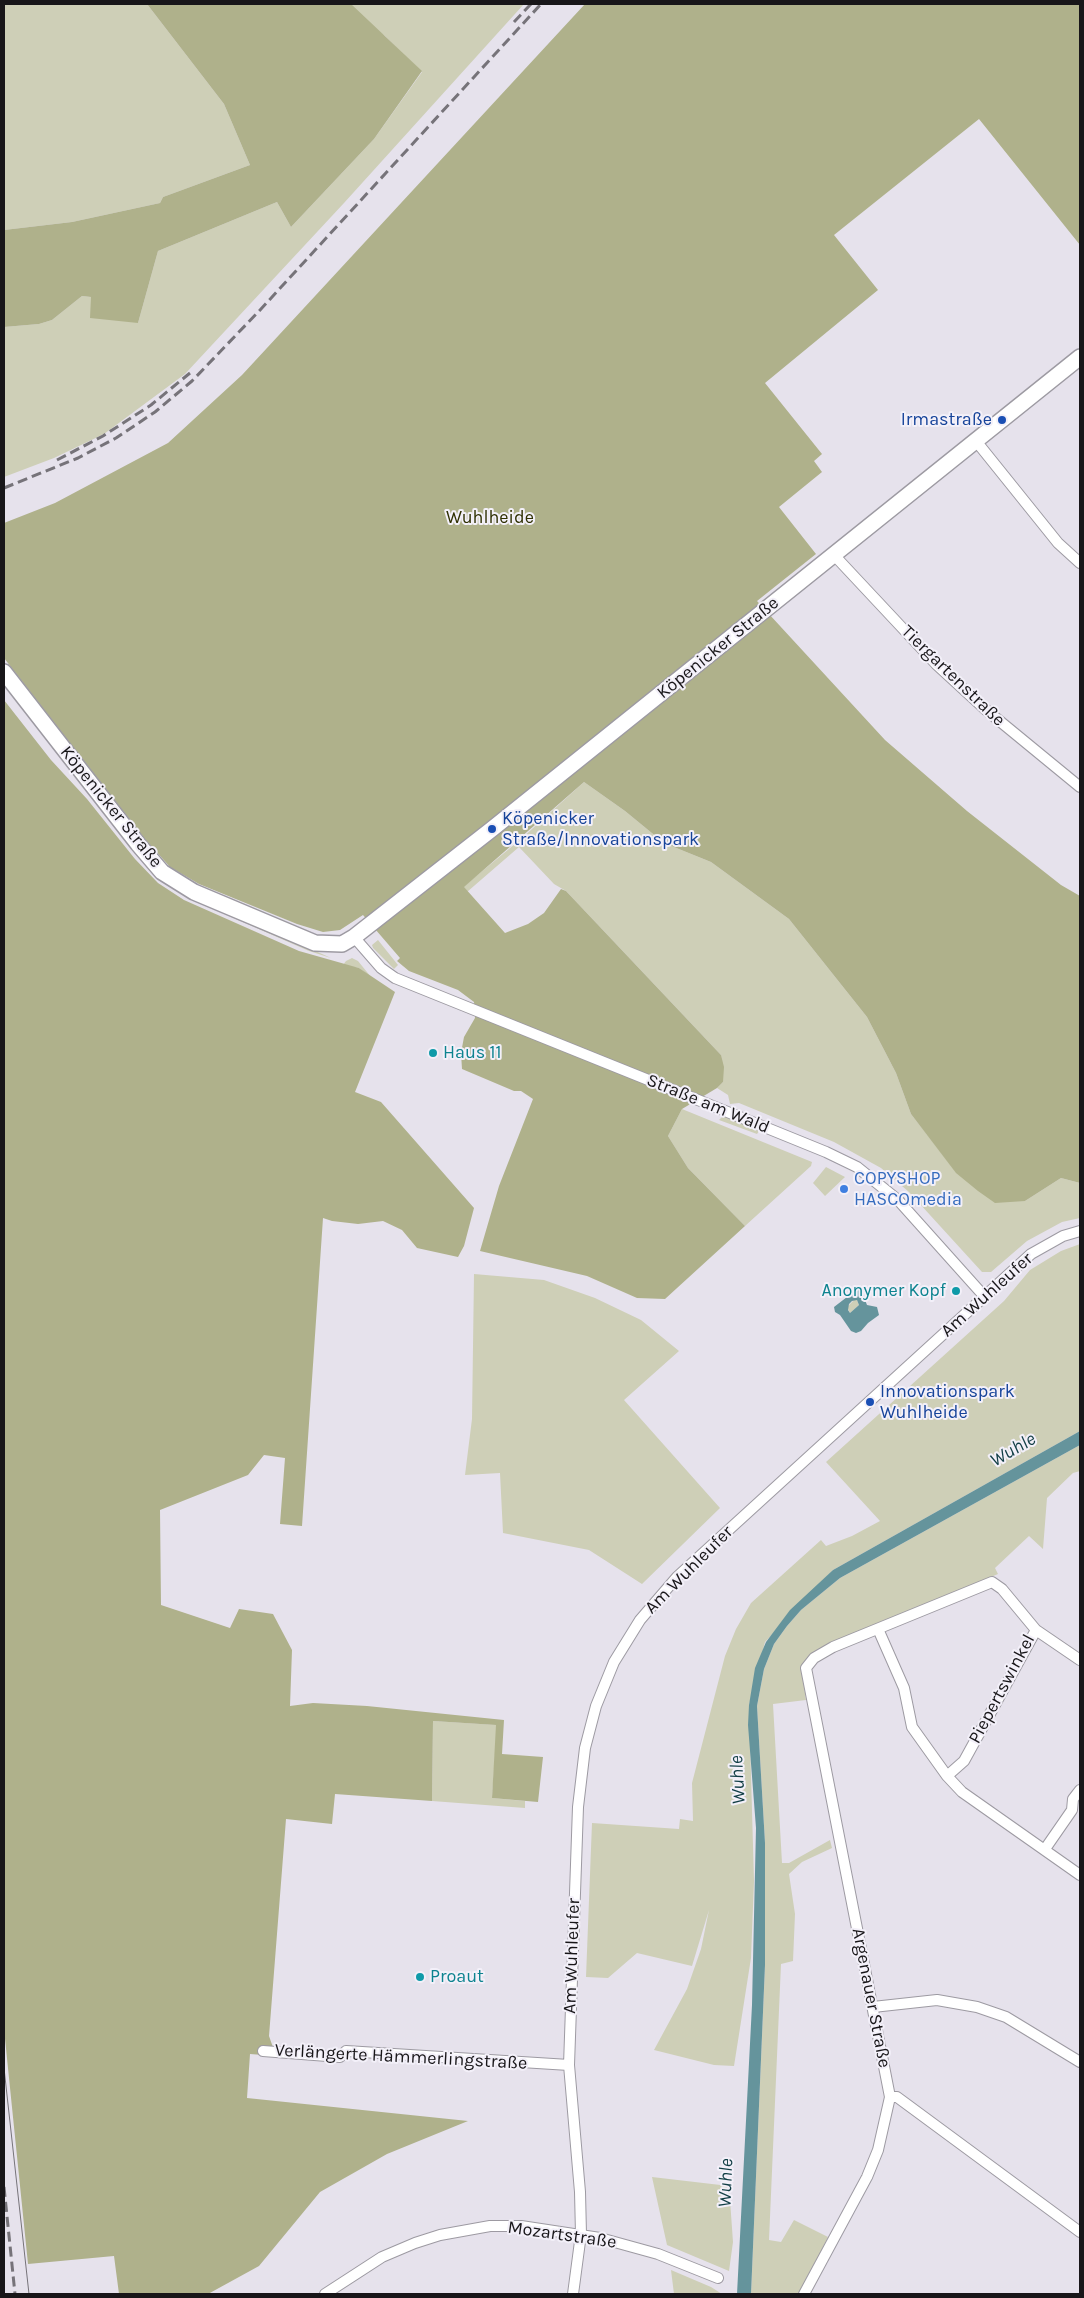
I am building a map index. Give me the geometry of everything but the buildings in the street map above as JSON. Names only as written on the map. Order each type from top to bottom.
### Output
[{"type":"main road","name":"Köpenicker Straße","points":[[4,672],[162,872],[194,892],[315,943],[342,944],[354,937],[834,556],[1080,357]]},
{"type":"street","points":[[976,441],[1058,544],[1080,563]]},
{"type":"street","name":"Tiergartenstraße","points":[[834,556],[936,664],[985,709],[1080,787]]},
{"type":"street","name":"Straße am Wald","points":[[354,937],[390,975],[826,1152],[857,1167],[898,1200],[984,1296]]},
{"type":"street","name":"Am Wuhleufer","points":[[573,2294],[581,2234],[580,2192],[569,2061],[578,1807],[585,1748],[594,1712],[614,1662],[640,1620],[677,1577],[1031,1254],[1062,1236],[1080,1230]]},
{"type":"street","name":"Piepertswinkel","points":[[806,1668],[814,1658],[824,1652],[992,1582],[1002,1589],[1036,1630],[964,1761],[947,1776]]},
{"type":"street","points":[[878,1629],[904,1688],[912,1727],[947,1776],[962,1792],[1080,1875]]},
{"type":"street","points":[[1036,1630],[1080,1660]]},
{"type":"street","name":"Argenauer Straße","points":[[806,1668],[890,2097]]},
{"type":"street","points":[[1045,1849],[1072,1810],[1074,1799],[1080,1790]]},
{"type":"street","points":[[873,2007],[937,2000],[977,2007],[1006,2017],[1080,2061]]},
{"type":"street","name":"Verlängerte Hämmerlingstraße","points":[[263,2051],[340,2056],[346,2051],[569,2061]]},
{"type":"street","points":[[804,2294],[867,2177],[878,2150],[890,2097],[897,2097],[1080,2232]]},
{"type":"street","name":"Mozartstraße","points":[[326,2294],[382,2257],[440,2235],[490,2226],[521,2226],[581,2234],[642,2249],[718,2278]]},
{"type":"green space","points":[[4,4],[147,4],[224,104],[250,165],[163,197],[160,203],[72,222],[4,230]]},
{"type":"green space","points":[[147,4],[351,4],[422,71],[374,139],[291,227],[277,202],[158,251],[138,323],[90,318],[91,297],[82,296],[52,320],[39,324],[4,327],[4,230],[72,222],[160,203],[163,197],[250,165],[224,104]]},
{"type":"green space","points":[[339,4],[524,4],[344,203],[185,374],[104,434],[54,458],[4,477],[4,327],[39,324],[52,320],[82,296],[91,297],[138,323],[158,251],[277,202],[291,227],[374,139],[422,72],[385,36]]},
{"type":"green space","name":"Wuhlheide","points":[[585,4],[1080,4],[1080,245],[979,119],[834,235],[878,290],[765,383],[822,454],[814,461],[822,472],[779,507],[816,554],[757,601],[885,740],[967,811],[1061,885],[1080,896],[1080,1183],[1061,1178],[1025,1201],[995,1203],[978,1191],[956,1173],[911,1114],[896,1073],[867,1017],[789,919],[711,862],[664,843],[625,811],[584,782],[464,887],[505,933],[528,924],[544,913],[561,889],[566,891],[721,1055],[724,1067],[723,1082],[717,1088],[682,1109],[668,1136],[688,1168],[745,1226],[665,1299],[637,1298],[587,1276],[480,1251],[499,1186],[533,1099],[521,1091],[514,1091],[462,1069],[461,1053],[464,1037],[475,1018],[474,1002],[458,990],[409,971],[397,961],[400,958],[363,915],[340,930],[323,932],[297,924],[199,884],[170,867],[144,838],[4,658],[4,523],[55,503],[168,443],[242,375]]},
{"type":"green space","points":[[4,700],[51,760],[87,799],[135,859],[158,883],[184,900],[299,951],[359,968],[395,992],[355,1092],[381,1102],[474,1208],[464,1246],[458,1257],[417,1248],[402,1230],[383,1221],[358,1224],[323,1218],[302,1526],[280,1524],[285,1458],[264,1455],[248,1475],[160,1510],[161,1605],[230,1628],[239,1609],[273,1614],[292,1650],[290,1706],[313,1703],[367,1706],[504,1720],[502,1754],[543,1757],[538,1802],[492,1798],[496,1725],[433,1721],[432,1801],[335,1794],[332,1824],[286,1819],[269,2036],[276,2056],[250,2054],[247,2098],[468,2121],[387,2154],[320,2192],[259,2266],[208,2294],[119,2294],[114,2256],[28,2264],[4,2029]]},
{"type":"green space","points":[[584,782],[625,811],[664,843],[711,862],[789,919],[867,1017],[896,1073],[911,1114],[957,1173],[1025,1201],[1061,1178],[1080,1183],[1080,1218],[1062,1222],[1027,1241],[991,1272],[982,1272],[909,1192],[881,1168],[834,1142],[739,1103],[730,1104],[728,1095],[717,1088],[723,1082],[721,1055],[566,891],[554,884],[519,847],[467,892],[463,887],[521,839]]},
{"type":"green space","points":[[229,916],[237,916],[331,958],[309,951]]},
{"type":"green space","points":[[378,940],[398,965],[394,969],[373,948],[372,945]]},
{"type":"green space","points":[[352,958],[358,961],[371,977],[359,968],[343,965]]},
{"type":"green space","points":[[682,1109],[812,1162],[811,1166],[745,1226],[688,1168],[668,1136]]},
{"type":"green space","points":[[723,1116],[759,1131],[757,1134],[719,1120]]},
{"type":"green space","points":[[826,1167],[845,1177],[825,1196],[813,1183]]},
{"type":"green space","points":[[1080,1244],[1080,1431],[833,1570],[765,1642],[749,1705],[754,1881],[751,1958],[734,2066],[714,2065],[654,2050],[687,1989],[701,1949],[709,1910],[692,1966],[637,1953],[608,1978],[586,1977],[592,1823],[679,1829],[680,1819],[693,1821],[692,1783],[725,1656],[736,1629],[751,1603],[821,1540],[826,1546],[852,1536],[880,1521],[826,1462],[1004,1301],[1030,1270],[1061,1251]]},
{"type":"green space","points":[[474,1274],[544,1280],[595,1298],[641,1320],[679,1351],[624,1400],[720,1508],[642,1584],[589,1550],[503,1533],[500,1473],[465,1475],[472,1419]]},
{"type":"green space","points":[[854,1300],[857,1300],[859,1305],[850,1313],[847,1307]]},
{"type":"green space","points":[[1080,1445],[1080,1471],[1073,1473],[1047,1498],[1043,1549],[1029,1536],[995,1568],[998,1574],[814,1652],[802,1671],[806,1700],[773,1704],[782,1863],[789,1863],[830,1840],[832,1848],[802,1862],[789,1874],[795,1914],[793,1961],[781,1964],[769,2240],[781,2242],[794,2220],[828,2237],[800,2294],[751,2294],[765,1965],[765,1843],[757,1706],[764,1669],[774,1644],[787,1626],[801,1610],[840,1578]]},
{"type":"green space","points":[[433,1721],[497,1725],[492,1798],[525,1801],[525,1808],[432,1801]]},
{"type":"green space","points":[[652,2177],[729,2186],[733,2242],[729,2271],[667,2245]]},
{"type":"green space","points":[[671,2270],[711,2287],[722,2294],[674,2294]]},
{"type":"water","points":[[860,1287],[867,1305],[877,1307],[879,1315],[861,1331],[856,1333],[851,1331],[840,1315],[835,1312],[834,1307]],"holes":[[[857,1300],[859,1305],[850,1313],[848,1310],[849,1304],[852,1301]]]},
{"type":"water","points":[[1080,1431],[1080,1445],[840,1578],[801,1610],[787,1626],[774,1644],[764,1669],[757,1706],[765,1843],[765,1965],[751,2294],[737,2294],[752,2005],[756,1828],[748,1725],[755,1668],[766,1642],[790,1610],[833,1570]]},
{"type":"tram line","points":[[4,2068],[29,2294]]},
{"type":"railway","points":[[514,22],[531,4]]},
{"type":"railway","points":[[4,488],[78,458],[116,438],[155,412],[192,381],[261,309],[541,4]]},
{"type":"railway","points":[[57,460],[103,436],[151,405],[190,373]]},
{"type":"railway","points":[[4,2187],[15,2294]]},
{"type":"place","name":"Irmastraße","points":[[1002,420]]},
{"type":"place","name":"Köpenicker Straße/Innovationspark","points":[[492,829]]},
{"type":"place","name":"Haus 11","points":[[433,1053]]},
{"type":"place","name":"COPYSHOP HASCOmedia","points":[[844,1189]]},
{"type":"place","name":"Anonymer Kopf","points":[[956,1291]]},
{"type":"place","name":"Innovationspark Wuhlheide","points":[[870,1402]]},
{"type":"place","name":"Proaut","points":[[420,1977]]},
{"type":"water label","name":"Wuhle","points":[[1013,1450]]},
{"type":"water label","name":"Wuhle","points":[[738,1780]]},
{"type":"water label","name":"Wuhle","points":[[726,2183]]}]
